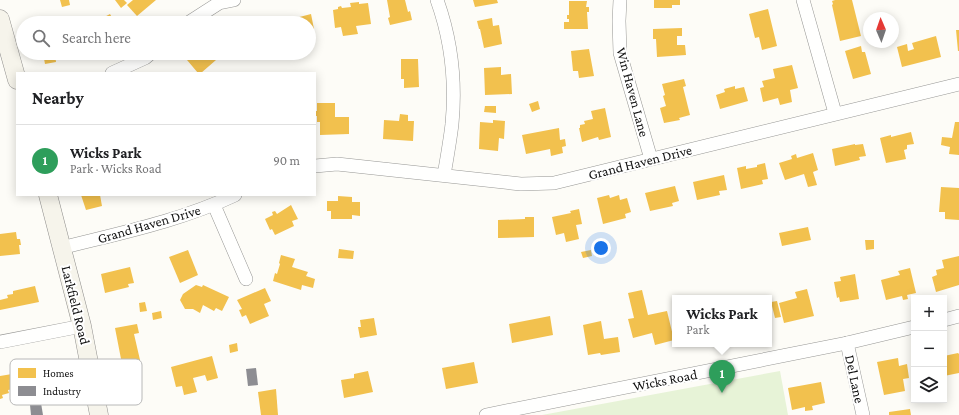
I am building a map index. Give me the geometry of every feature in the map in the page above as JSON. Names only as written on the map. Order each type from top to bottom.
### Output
[{"type":"main road","points":[[1,24],[16,76]]},
{"type":"main road","name":"Larkfield Road","points":[[48,196],[82,326],[88,359]]},
{"type":"main road","name":"Larkfield Road","points":[[97,405],[99,415]]},
{"type":"street","points":[[199,16],[219,3],[234,0]]},
{"type":"street","points":[[438,0],[444,20],[453,83],[452,123],[444,175]]},
{"type":"street","name":"Win Haven Lane","points":[[620,0],[620,53],[651,159]]},
{"type":"street","points":[[803,0],[835,113]]},
{"type":"street","points":[[114,72],[141,60]]},
{"type":"street","name":"Grand Haven Drive","points":[[316,166],[337,164],[521,184],[554,183],[835,113],[959,84]]},
{"type":"street","name":"Grand Haven Drive","points":[[62,248],[151,226],[214,205],[233,196]]},
{"type":"street","points":[[214,205],[246,278]]},
{"type":"street","points":[[947,319],[959,316]]},
{"type":"street","points":[[0,342],[82,326]]},
{"type":"street","name":"Wicks Road","points":[[486,415],[847,343],[911,328]]},
{"type":"street","name":"Del Lane","points":[[847,343],[863,415]]},
{"type":"green space","points":[[780,371],[788,415],[542,415]]},
{"type":"building: Homes","points":[[60,0],[69,0],[70,5],[62,7]]},
{"type":"building: Homes","points":[[115,0],[124,0],[127,3],[121,8]]},
{"type":"building: Homes","points":[[133,0],[156,0],[137,16],[127,5]]},
{"type":"building: Homes","points":[[387,0],[405,0],[412,20],[390,25]]},
{"type":"building: Homes","points":[[473,0],[497,0],[498,3],[475,7]]},
{"type":"building: Homes","points":[[654,0],[680,0],[680,5],[672,5],[672,8],[654,8]]},
{"type":"building: Homes","points":[[852,0],[861,36],[840,41],[832,5],[832,1]]},
{"type":"building: Homes","points":[[569,1],[587,1],[586,7],[589,7],[589,12],[587,12],[588,29],[564,29],[564,22],[569,22],[567,15],[569,15]]},
{"type":"building: Homes","points":[[359,2],[359,4],[368,3],[371,24],[356,26],[358,34],[343,36],[341,27],[335,28],[333,10],[338,9],[338,7],[341,6],[342,8],[351,7],[350,3]]},
{"type":"building: Homes","points":[[768,9],[777,46],[762,50],[759,37],[755,38],[749,14]]},
{"type":"building: Homes","points":[[492,18],[493,26],[499,25],[502,44],[484,48],[477,21]]},
{"type":"building: Homes","points":[[682,28],[682,36],[677,36],[677,45],[685,45],[686,55],[657,57],[656,39],[653,39],[653,29]]},
{"type":"building: Homes","points":[[956,30],[959,30],[959,51],[958,51]]},
{"type":"building: Homes","points":[[936,36],[941,57],[902,67],[897,48],[907,44],[908,51],[914,49],[912,43]]},
{"type":"building: Homes","points":[[861,46],[862,52],[865,52],[871,74],[853,79],[845,51]]},
{"type":"building: Homes","points":[[589,49],[594,76],[579,78],[578,71],[573,71],[571,51]]},
{"type":"building: Homes","points":[[401,59],[418,59],[419,87],[404,88],[404,79],[401,79]]},
{"type":"building: Homes","points":[[44,60],[56,60],[56,62],[45,64]]},
{"type":"building: Homes","points":[[187,60],[216,60],[202,72],[197,72]]},
{"type":"building: Homes","points":[[792,65],[798,88],[790,90],[792,102],[780,105],[778,98],[763,102],[760,88],[764,87],[762,81],[775,78],[773,69]]},
{"type":"building: Homes","points":[[501,67],[501,75],[511,74],[512,94],[485,95],[484,68]]},
{"type":"building: Homes","points":[[684,79],[686,86],[683,87],[690,115],[679,118],[680,120],[664,123],[660,108],[666,106],[662,84]]},
{"type":"building: Homes","points":[[735,86],[735,89],[744,87],[748,101],[720,109],[716,95],[725,92],[724,89]]},
{"type":"building: Homes","points":[[538,101],[540,109],[532,112],[529,104]]},
{"type":"building: Homes","points":[[317,103],[335,103],[335,117],[349,117],[349,134],[320,135],[320,122],[317,122],[316,116]]},
{"type":"building: Homes","points":[[485,106],[496,106],[496,113],[484,112]]},
{"type":"building: Homes","points":[[605,108],[611,137],[599,140],[598,137],[582,142],[579,128],[580,125],[585,124],[584,121],[593,119],[591,111]]},
{"type":"building: Homes","points":[[400,114],[408,115],[408,121],[414,121],[413,141],[383,139],[384,120],[399,121]]},
{"type":"building: Homes","points":[[493,120],[505,121],[504,139],[499,138],[498,151],[479,149],[480,122],[493,123]]},
{"type":"building: Homes","points":[[955,122],[959,122],[959,155],[949,154],[950,147],[941,145],[942,137],[952,138]]},
{"type":"building: Homes","points":[[559,128],[560,140],[565,139],[566,146],[562,147],[563,153],[551,156],[550,149],[526,154],[522,135]]},
{"type":"building: Homes","points":[[911,132],[914,144],[907,145],[907,149],[904,150],[906,159],[886,163],[880,138]]},
{"type":"building: Homes","points":[[855,144],[863,144],[866,156],[859,157],[860,160],[835,166],[832,149]]},
{"type":"building: Homes","points":[[813,153],[818,170],[813,172],[817,185],[808,187],[804,174],[785,180],[779,163],[792,159],[791,156],[796,154],[797,158]]},
{"type":"building: Homes","points":[[765,163],[768,179],[762,180],[763,184],[741,189],[737,168],[746,166],[746,169],[757,167],[757,165]]},
{"type":"building: Homes","points":[[724,175],[727,190],[719,191],[720,195],[697,200],[693,182]]},
{"type":"building: Homes","points":[[675,186],[679,201],[672,203],[673,206],[650,211],[645,193]]},
{"type":"building: Homes","points":[[941,187],[959,188],[959,220],[945,219],[945,212],[939,212]]},
{"type":"building: Homes","points":[[609,195],[610,198],[619,195],[620,200],[627,198],[631,212],[625,214],[626,218],[603,224],[597,198]]},
{"type":"building: Homes","points":[[81,196],[100,196],[102,206],[86,210]]},
{"type":"building: Homes","points":[[338,196],[352,197],[352,202],[360,202],[360,216],[352,215],[352,219],[331,219],[331,211],[327,211],[327,201],[338,201]]},
{"type":"building: Homes","points":[[291,205],[298,219],[292,221],[294,226],[275,235],[272,229],[270,230],[265,219],[273,215],[272,212],[275,211],[277,214]]},
{"type":"building: Homes","points":[[579,209],[582,224],[576,225],[579,239],[566,242],[564,233],[556,235],[552,217],[571,213],[570,211]]},
{"type":"building: Homes","points":[[525,217],[534,217],[534,237],[498,238],[498,220],[525,219]]},
{"type":"building: Homes","points":[[808,227],[811,240],[782,246],[779,233]]},
{"type":"building: Homes","points":[[16,232],[17,239],[20,239],[20,254],[0,256],[0,234]]},
{"type":"building: Homes","points":[[865,240],[874,240],[874,249],[866,250]]},
{"type":"building: Homes","points":[[339,249],[354,251],[353,259],[338,258]]},
{"type":"building: Homes","points":[[188,250],[198,275],[180,283],[169,257]]},
{"type":"building: Homes","points":[[591,250],[592,256],[583,258],[581,252]]},
{"type":"building: Homes","points":[[281,255],[295,259],[292,267],[308,272],[306,276],[315,279],[313,288],[302,285],[301,290],[273,281],[275,273],[277,274]]},
{"type":"building: Homes","points":[[959,256],[959,285],[936,292],[932,277],[937,275],[936,270],[944,268],[942,260]]},
{"type":"building: Homes","points":[[130,267],[134,283],[128,284],[129,287],[105,293],[101,274]]},
{"type":"building: Homes","points":[[910,268],[916,293],[907,295],[908,299],[903,300],[902,296],[886,300],[881,280],[900,275],[898,271]]},
{"type":"building: Homes","points":[[855,274],[859,299],[840,302],[839,297],[837,298],[834,282],[841,281],[840,277]]},
{"type":"building: Homes","points":[[196,285],[202,287],[203,285],[229,297],[222,311],[216,308],[214,311],[203,305],[200,313],[193,309],[185,309],[180,300],[183,294]]},
{"type":"building: Homes","points":[[35,286],[39,302],[0,310],[0,300],[8,298],[7,295],[13,294],[13,291]]},
{"type":"building: Homes","points":[[265,288],[271,301],[264,304],[269,316],[250,324],[246,315],[242,317],[239,310],[242,309],[237,300]]},
{"type":"building: Homes","points":[[807,289],[814,316],[784,323],[779,303],[797,298],[795,292]]},
{"type":"building: Homes","points":[[642,290],[648,315],[667,311],[672,332],[672,341],[655,345],[652,333],[633,338],[628,319],[634,318],[628,293]]},
{"type":"building: Homes","points":[[777,301],[781,317],[775,318],[772,302]]},
{"type":"building: Homes","points":[[145,302],[147,311],[140,312],[139,303]]},
{"type":"building: Homes","points":[[161,311],[162,318],[153,320],[152,313]]},
{"type":"building: Homes","points":[[550,316],[553,335],[512,343],[509,324]]},
{"type":"building: Homes","points":[[374,318],[377,335],[360,338],[358,327],[361,327],[360,320]]},
{"type":"building: Homes","points":[[601,321],[604,339],[618,337],[620,352],[601,355],[600,353],[588,355],[583,325]]},
{"type":"building: Homes","points":[[137,324],[139,333],[134,334],[140,359],[121,359],[115,328]]},
{"type":"building: Homes","points":[[237,343],[238,351],[230,353],[229,345]]},
{"type":"building: Homes","points":[[959,354],[959,373],[947,375],[947,355]]},
{"type":"building: Homes","points":[[212,356],[218,378],[207,381],[205,375],[193,378],[197,392],[184,395],[182,386],[176,387],[171,367]]},
{"type":"building: Homes","points":[[898,358],[899,366],[907,364],[909,378],[903,379],[905,391],[884,395],[877,362]]},
{"type":"building: Homes","points":[[474,362],[478,383],[446,389],[442,368]]},
{"type":"building: Homes","points":[[368,371],[373,392],[344,398],[341,380],[354,378],[354,374]]},
{"type":"building: Homes","points":[[10,374],[9,393],[2,395],[3,398],[0,399],[0,376]]},
{"type":"building: Homes","points":[[821,382],[825,403],[812,406],[813,410],[805,411],[805,407],[792,410],[788,388]]},
{"type":"building: Homes","points":[[276,389],[278,415],[261,415],[258,392]]},
{"type":"building: Homes","points":[[910,409],[911,415],[889,415],[889,412]]},
{"type":"building: Industry","points":[[256,368],[258,385],[248,386],[246,369]]},
{"type":"building: Industry","points":[[30,405],[41,405],[43,415],[31,415]]},
{"type":"place","name":"Wicks Park","points":[[722,393]]}]
